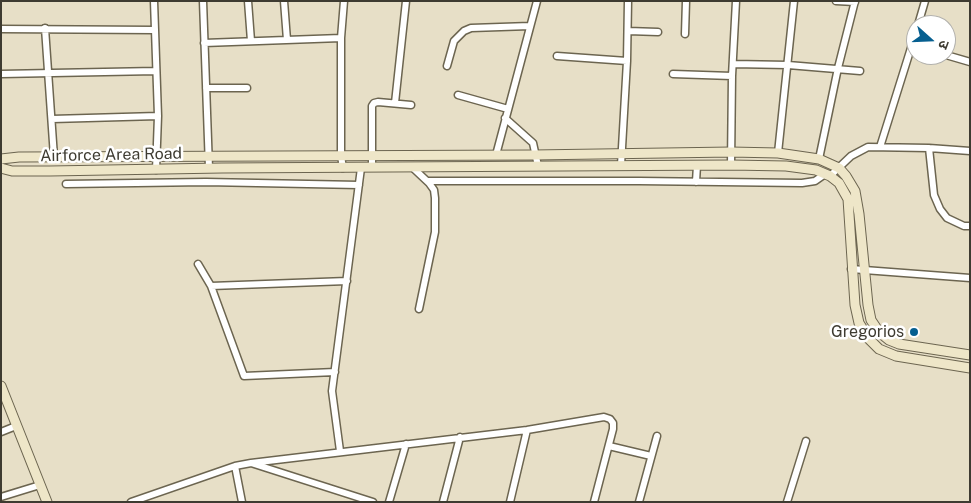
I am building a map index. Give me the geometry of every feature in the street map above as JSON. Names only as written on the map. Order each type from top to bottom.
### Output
[{"type":"street","points":[[154,1],[158,116],[156,170]]},
{"type":"street","points":[[203,1],[209,155],[206,182]]},
{"type":"street","points":[[248,1],[251,41]]},
{"type":"street","points":[[284,1],[287,40]]},
{"type":"street","points":[[343,168],[341,156],[341,38],[344,1]]},
{"type":"street","points":[[395,103],[406,1]]},
{"type":"street","points":[[496,154],[537,1]]},
{"type":"street","points":[[621,165],[627,61],[628,1]]},
{"type":"street","points":[[685,34],[686,1]]},
{"type":"street","points":[[730,166],[736,1]]},
{"type":"street","points":[[778,153],[794,1]]},
{"type":"street","points":[[819,158],[838,68],[855,2],[836,1]]},
{"type":"street","points":[[921,15],[925,1]]},
{"type":"street","points":[[447,66],[454,41],[471,28],[530,26]]},
{"type":"street","points":[[45,28],[54,156]]},
{"type":"street","points":[[1,29],[155,30]]},
{"type":"street","points":[[628,31],[658,32]]},
{"type":"street","points":[[204,43],[341,38]]},
{"type":"street","points":[[557,56],[627,61]]},
{"type":"street","points":[[956,58],[970,62]]},
{"type":"street","points":[[733,64],[788,65],[860,71]]},
{"type":"street","points":[[880,147],[907,65]]},
{"type":"street","points":[[1,74],[156,71]]},
{"type":"street","points":[[673,74],[732,76]]},
{"type":"street","points":[[206,88],[247,88]]},
{"type":"street","points":[[458,95],[508,109]]},
{"type":"street","points":[[372,167],[372,106],[378,102],[411,105]]},
{"type":"street","points":[[52,119],[158,116]]},
{"type":"street","points":[[506,118],[530,138],[537,154],[538,166]]},
{"type":"street","points":[[427,181],[802,183],[814,181],[828,175],[858,151],[868,147],[970,151]]},
{"type":"street","points":[[929,148],[934,195],[940,209],[947,218],[964,226],[970,226]]},
{"type":"street","points":[[1,159],[18,156],[341,156],[731,152],[778,153],[819,158],[839,168],[855,191],[860,214],[868,305],[871,320],[878,332],[899,344],[970,355]]},
{"type":"street","name":"Airforce Area Road","points":[[1,168],[22,171],[621,165],[786,166],[816,170],[828,175]]},
{"type":"street","points":[[696,182],[697,166]]},
{"type":"street","points":[[412,167],[434,190],[435,198],[435,232],[419,309]]},
{"type":"street","points":[[340,451],[332,391],[348,282],[361,168]]},
{"type":"street","points":[[828,175],[839,183],[848,199],[854,305],[859,323],[869,339],[879,349],[896,356],[970,368]]},
{"type":"street","points":[[66,184],[206,182],[359,185]]},
{"type":"street","points":[[198,264],[211,286],[244,376],[335,372]]},
{"type":"street","points":[[851,269],[970,278]]},
{"type":"street","points":[[211,286],[348,282]]},
{"type":"street","points":[[1,386],[47,502]]},
{"type":"street","points":[[132,502],[235,466],[251,463],[526,430],[604,417],[610,419],[613,423],[594,502]]},
{"type":"street","points":[[1,432],[16,426]]},
{"type":"street","points":[[510,502],[526,430]]},
{"type":"street","points":[[639,502],[657,436]]},
{"type":"street","points":[[443,502],[460,438]]},
{"type":"street","points":[[787,502],[806,441]]},
{"type":"street","points":[[389,502],[406,444]]},
{"type":"street","points":[[609,446],[651,456]]},
{"type":"street","points":[[251,463],[373,502]]},
{"type":"street","points":[[235,466],[242,502]]},
{"type":"street","points":[[1,497],[40,484]]},
{"type":"place","name":"Gregorios","points":[[914,332]]}]
